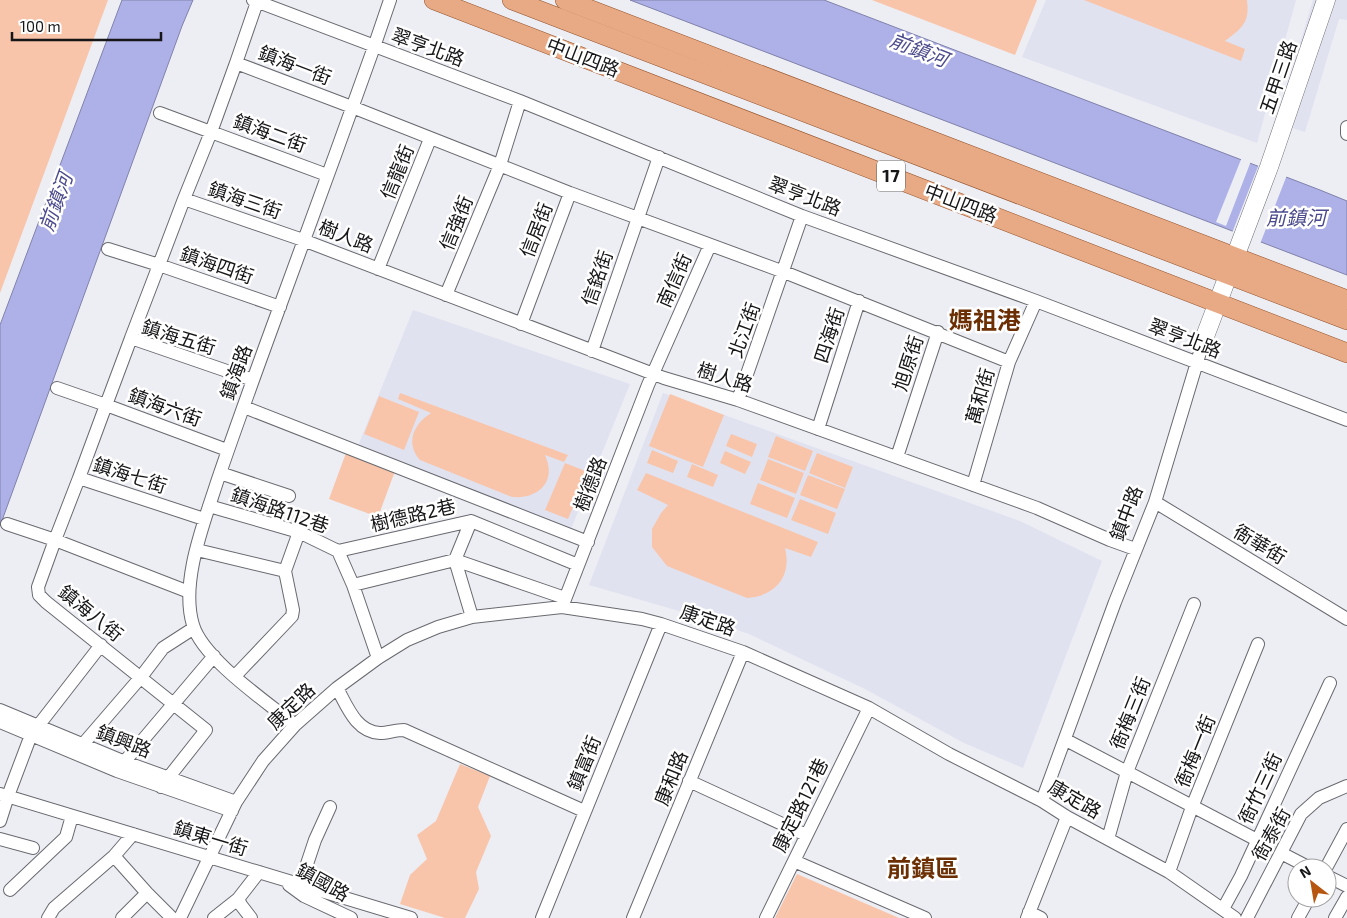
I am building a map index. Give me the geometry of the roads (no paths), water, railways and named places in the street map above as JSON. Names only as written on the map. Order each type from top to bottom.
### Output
[{"type":"main road","name":"中山四路","points":[[434,0],[1226,281],[1347,320]]},
{"type":"main road","name":"中山四路","points":[[470,0],[1226,281],[1347,300]]},
{"type":"main road","name":"中山四路","points":[[512,0],[1226,281],[1347,353]]},
{"type":"main road","name":"中山四路","points":[[565,0],[1226,281],[1347,340]]},
{"type":"main road","name":"五甲三路","points":[[1242,238],[1269,167],[1326,0]]},
{"type":"main road","name":"鎮中路","points":[[1204,338],[1242,238]]},
{"type":"street","name":"鎮海路","points":[[295,725],[235,676],[205,648],[194,628],[188,608],[189,592],[204,519],[227,450],[390,0]]},
{"type":"street","name":"翠亨北路","points":[[255,1],[520,101],[802,216],[1036,301],[1347,420]]},
{"type":"street","points":[[236,63],[255,1]]},
{"type":"street","name":"鎮海一街","points":[[211,132],[236,63],[352,107]]},
{"type":"street","name":"信強街","points":[[446,295],[500,165],[520,101]]},
{"type":"street","name":"信龍街","points":[[352,107],[430,138],[378,269]]},
{"type":"street","points":[[160,113],[211,132]]},
{"type":"street","points":[[1347,127],[1347,134]]},
{"type":"street","name":"鎮海二街","points":[[184,199],[211,132],[327,175]]},
{"type":"street","points":[[430,138],[500,165]]},
{"type":"street","name":"信銘街","points":[[592,351],[659,158]]},
{"type":"street","name":"信居街","points":[[500,165],[570,193],[521,324]]},
{"type":"street","points":[[570,193],[637,218]]},
{"type":"street","name":"鎮海三街","points":[[159,264],[184,199],[303,240]]},
{"type":"street","name":"北江街","points":[[738,400],[802,216]]},
{"type":"street","name":"南信街","points":[[637,218],[710,245],[653,374]]},
{"type":"street","name":"樹人路","points":[[303,240],[653,374],[738,400],[1037,508],[1135,549]]},
{"type":"street","points":[[710,245],[784,272]]},
{"type":"street","points":[[108,249],[159,264]]},
{"type":"street","name":"鎮海四街","points":[[131,338],[159,264],[280,307]]},
{"type":"street","name":"四海街","points":[[784,272],[859,301],[818,429]]},
{"type":"street","name":"旭原街","points":[[859,301],[938,332],[897,457]]},
{"type":"street","points":[[1009,362],[1036,301]]},
{"type":"street","name":"萬和街","points":[[938,332],[1009,362],[973,486]]},
{"type":"street","name":"鎮海五街","points":[[106,405],[131,338],[253,380]]},
{"type":"street","name":"鎮中路","points":[[1042,802],[1154,502],[1204,338]]},
{"type":"street","name":"樹德路","points":[[563,602],[653,374]]},
{"type":"street","points":[[57,388],[106,405]]},
{"type":"street","name":"鎮海六街","points":[[79,478],[106,405],[227,450]]},
{"type":"street","points":[[244,407],[588,542]]},
{"type":"street","points":[[220,473],[289,496]]},
{"type":"street","name":"鎮海七街","points":[[55,540],[79,478],[204,519]]},
{"type":"street","name":"衙華街","points":[[1154,502],[1347,619]]},
{"type":"street","name":"鎮海路112巷","points":[[209,506],[299,532],[338,551]]},
{"type":"street","points":[[470,521],[455,560],[472,617]]},
{"type":"street","name":"樹德路2巷","points":[[338,551],[470,521],[578,565]]},
{"type":"street","points":[[7,524],[55,540],[189,592]]},
{"type":"street","points":[[235,676],[292,616],[293,610],[285,571],[299,532]]},
{"type":"street","name":"鎮海八街","points":[[55,540],[38,587],[39,595],[206,730],[165,783]]},
{"type":"street","points":[[197,550],[285,571]]},
{"type":"street","points":[[338,551],[353,585],[378,658]]},
{"type":"street","points":[[353,585],[455,560],[563,602]]},
{"type":"street","name":"康定路","points":[[180,918],[234,807],[263,761],[295,725],[337,688],[378,658],[415,637],[438,627],[472,617],[563,602],[661,624],[743,652],[869,708],[949,754],[1042,802],[1169,872],[1234,918]]},
{"type":"street","name":"衙梅三街","points":[[1108,839],[1127,772],[1194,604]]},
{"type":"street","name":"鎮富街","points":[[542,918],[661,624]]},
{"type":"street","points":[[78,750],[141,677],[163,648],[194,628]]},
{"type":"street","name":"衙梅一街","points":[[1169,872],[1192,806],[1258,644]]},
{"type":"street","points":[[0,821],[4,795],[34,730],[100,645]]},
{"type":"street","name":"康和路","points":[[633,918],[743,652]]},
{"type":"street","points":[[121,767],[214,656]]},
{"type":"street","name":"衙竹三街","points":[[1223,909],[1330,683]]},
{"type":"street","points":[[337,688],[353,718],[362,727],[381,733],[404,730],[584,811]]},
{"type":"street","name":"康定路121巷","points":[[766,918],[869,708]]},
{"type":"street","name":"鎮興路","points":[[0,710],[34,730],[78,750],[234,807]]},
{"type":"street","name":"鎮興路","points":[[0,722],[34,730]]},
{"type":"street","points":[[1066,740],[1257,840]]},
{"type":"street","points":[[690,782],[806,835]]},
{"type":"street","name":"衙泰街","points":[[1247,918],[1301,814],[1319,798],[1347,786]]},
{"type":"street","name":"鎮東一街","points":[[4,795],[411,918]]},
{"type":"street","points":[[300,885],[315,840],[330,807]]},
{"type":"street","points":[[10,890],[66,837],[72,816]]},
{"type":"street","points":[[1032,916],[1067,817]]},
{"type":"street","points":[[1331,858],[1347,829]]},
{"type":"street","points":[[48,918],[54,908],[114,856],[133,834]]},
{"type":"street","points":[[0,839],[33,848]]},
{"type":"street","points":[[1281,853],[1291,858]]},
{"type":"street","points":[[114,856],[172,918]]},
{"type":"street","points":[[794,861],[925,918]]},
{"type":"street","points":[[214,918],[238,899],[259,872]]},
{"type":"street","name":"鎮國路","points":[[278,878],[304,896],[351,918]]},
{"type":"street","points":[[122,918],[147,893]]},
{"type":"street","points":[[1336,918],[1347,897]]},
{"type":"street","points":[[238,899],[251,918]]},
{"type":"water","name":"前鎮河","points":[[122,0],[193,0],[0,526],[0,325]]},
{"type":"water","name":"前鎮河","points":[[630,0],[824,0],[1320,190],[1347,201],[1347,275]]},
{"type":"district","name":"媽祖港","points":[[985,321]]},
{"type":"district","name":"前鎮區","points":[[923,869]]}]
